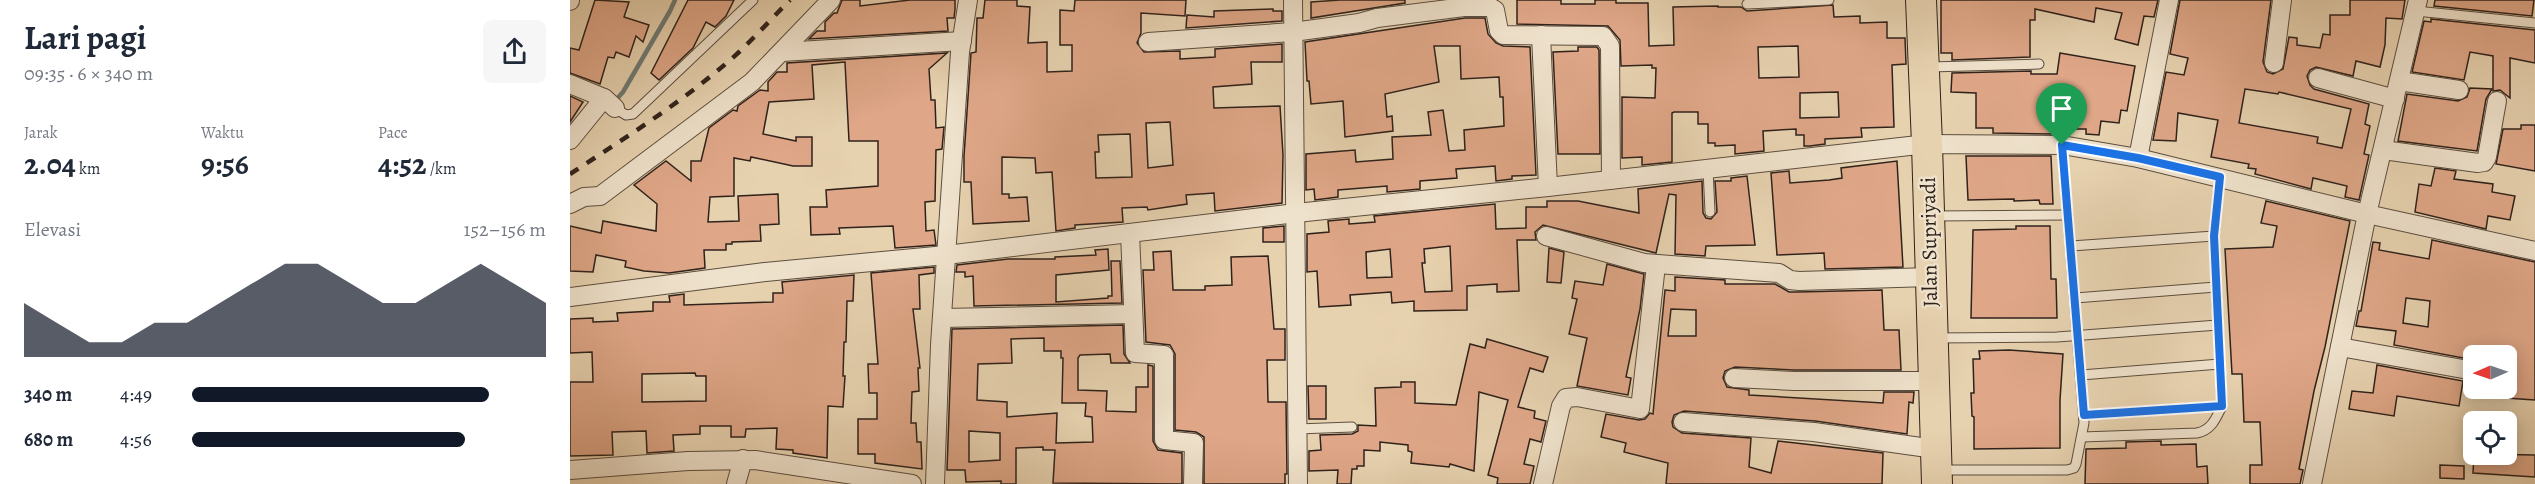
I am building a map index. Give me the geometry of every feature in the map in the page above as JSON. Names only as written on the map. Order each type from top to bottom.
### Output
[{"type":"highway","name":"Jalan Supriyadi","points":[[1921,0],[1936,468]]},
{"type":"street","points":[[570,204],[584,197],[600,196],[752,82],[831,0]]},
{"type":"street","points":[[935,484],[946,255],[962,41],[968,0]]},
{"type":"street","points":[[1293,0],[1298,484]]},
{"type":"street","points":[[2138,158],[2169,0]]},
{"type":"street","points":[[2274,63],[2282,0]]},
{"type":"street","points":[[2312,484],[2367,214],[2417,5]]},
{"type":"street","points":[[1148,42],[1293,32],[1464,7],[1490,7],[1495,10],[1499,31],[1503,35],[1599,35],[1609,41],[1611,180]]},
{"type":"street","points":[[1541,35],[1548,187]]},
{"type":"street","points":[[782,52],[962,41]]},
{"type":"street","points":[[2318,78],[2395,99]]},
{"type":"street","points":[[2399,81],[2459,90]]},
{"type":"street","points":[[570,84],[610,103],[570,140]]},
{"type":"street","points":[[2383,150],[2478,164],[2484,162],[2487,158],[2497,101]]},
{"type":"street","points":[[570,297],[765,272],[946,255],[1296,213],[1927,144],[2062,145],[2138,158],[2367,214],[2535,251]]},
{"type":"street","points":[[1130,233],[1135,354],[1164,355],[1164,440],[1194,443],[1193,484]]},
{"type":"street","points":[[1546,236],[1656,265],[1779,273],[1790,280],[1799,281],[1930,277]]},
{"type":"street","points":[[1543,484],[1561,406],[1566,398],[1576,397],[1640,409],[1656,265]]},
{"type":"street","points":[[942,318],[1133,314]]},
{"type":"street","points":[[2340,347],[2463,369]]},
{"type":"street","points":[[1734,378],[1794,381],[1932,381]]},
{"type":"street","points":[[1683,422],[1814,432],[1936,468]]},
{"type":"street","points":[[736,484],[743,459]]},
{"type":"street","points":[[570,470],[743,459],[831,477],[912,484]]},
{"type":"lane","points":[[610,103],[626,115],[633,114],[753,0]]},
{"type":"lane","points":[[1747,4],[1829,0]]},
{"type":"lane","points":[[2417,5],[2535,23]]},
{"type":"lane","points":[[1923,68],[2039,64]]},
{"type":"lane","points":[[1936,468],[2070,469],[2076,464],[2084,415],[2062,145]]},
{"type":"lane","points":[[1708,169],[1710,212]]},
{"type":"lane","points":[[2082,437],[2203,432],[2211,426],[2222,406],[2214,236],[2220,177]]},
{"type":"lane","points":[[1929,216],[2068,215]]},
{"type":"lane","points":[[2071,246],[2214,236]]},
{"type":"lane","points":[[2075,298],[2216,287]]},
{"type":"lane","points":[[1931,338],[2078,336],[2218,325]]},
{"type":"lane","points":[[2081,375],[2220,364]]},
{"type":"lane","points":[[2084,415],[2222,406]]},
{"type":"lane","points":[[1297,429],[1352,427]]},
{"type":"building","points":[[595,0],[629,2],[624,17],[649,25],[643,42],[636,36],[629,57],[616,52],[614,58],[608,57],[600,84],[570,73],[570,48],[579,50]]},
{"type":"building","points":[[688,0],[734,0],[726,16],[715,27],[706,22],[693,48],[659,80],[651,73]]},
{"type":"building","points":[[842,0],[860,0],[860,6],[910,0],[955,0],[954,18],[947,18],[948,31],[809,39],[817,31],[825,31],[825,22],[837,13]]},
{"type":"building","points":[[985,0],[1017,0],[1017,6],[1030,7],[1028,43],[1047,42],[1047,72],[1072,71],[1072,45],[1060,45],[1060,10],[1074,11],[1075,0],[1186,0],[1185,16],[1141,13],[1141,33],[1137,43],[1144,52],[1180,51],[1180,59],[1215,57],[1215,49],[1282,44],[1282,62],[1251,62],[1252,84],[1213,87],[1214,108],[1280,106],[1283,155],[1282,203],[1215,211],[1214,193],[1186,195],[1187,204],[1148,210],[1147,207],[1122,208],[1123,222],[1075,225],[1075,228],[1056,231],[1052,172],[1036,173],[1035,158],[1002,157],[1002,194],[1009,194],[1009,198],[1027,197],[1029,221],[973,224],[971,182],[964,182],[964,156],[971,53],[976,52],[977,18],[983,18]],"holes":[[[1170,122],[1173,165],[1148,168],[1146,123]],[[1130,134],[1132,177],[1096,178],[1095,152],[1099,152],[1098,135]]]},
{"type":"building","points":[[1405,0],[1405,3],[1311,18],[1311,2]]},
{"type":"building","points":[[1517,0],[1561,0],[1561,4],[1595,4],[1595,0],[1616,0],[1616,3],[1648,3],[1649,46],[1674,45],[1673,7],[1741,7],[1747,11],[1833,5],[1834,17],[1860,16],[1860,23],[1887,22],[1887,38],[1905,38],[1906,64],[1892,65],[1894,127],[1861,128],[1862,137],[1825,139],[1825,144],[1810,146],[1804,146],[1804,135],[1796,135],[1796,129],[1763,131],[1764,151],[1735,154],[1735,145],[1715,146],[1715,143],[1708,143],[1708,124],[1698,124],[1698,112],[1674,112],[1672,113],[1672,162],[1642,165],[1642,157],[1622,158],[1622,97],[1655,98],[1656,68],[1652,68],[1652,65],[1621,66],[1620,40],[1608,26],[1517,24]],"holes":[[[1798,46],[1799,77],[1759,78],[1758,47]],[[1838,92],[1839,117],[1800,118],[1800,93]]]},
{"type":"building","points":[[1941,0],[2158,0],[2154,17],[2144,16],[2138,45],[2115,39],[2122,13],[2096,8],[2094,22],[2035,9],[2035,20],[2030,20],[2030,57],[1952,60],[1952,53],[1941,53]]},
{"type":"building","points":[[2180,0],[2271,0],[2263,62],[2267,72],[2273,74],[2283,69],[2289,37],[2297,38],[2297,45],[2320,48],[2323,34],[2330,35],[2330,15],[2350,15],[2350,0],[2405,0],[2402,19],[2386,18],[2385,45],[2380,67],[2356,61],[2353,76],[2316,67],[2310,70],[2307,76],[2314,89],[2369,104],[2365,124],[2370,126],[2364,154],[2369,155],[2359,200],[2345,197],[2347,186],[2313,178],[2311,189],[2255,174],[2256,169],[2248,168],[2249,164],[2211,157],[2218,120],[2178,113],[2176,141],[2153,140],[2166,72],[2184,75],[2188,58],[2170,54]],"holes":[[[2245,89],[2278,94],[2279,92],[2351,109],[2342,148],[2317,143],[2318,137],[2239,123]]]},
{"type":"building","points":[[2435,0],[2534,0],[2532,16],[2434,6]]},
{"type":"building","points":[[1273,9],[1273,11],[1282,11],[1282,21],[1186,28],[1187,15],[1214,17],[1214,11]]},
{"type":"building","points":[[1465,18],[1485,18],[1488,34],[1496,43],[1503,46],[1530,47],[1536,175],[1512,176],[1512,179],[1496,181],[1495,166],[1456,169],[1457,178],[1420,181],[1420,189],[1387,192],[1387,186],[1338,190],[1338,197],[1315,200],[1314,189],[1306,190],[1306,154],[1355,150],[1356,162],[1393,159],[1392,137],[1431,135],[1428,112],[1443,110],[1449,151],[1465,150],[1464,130],[1504,126],[1503,97],[1500,97],[1499,77],[1461,79],[1460,46],[1434,46],[1439,82],[1385,94],[1387,117],[1392,116],[1393,131],[1345,137],[1343,101],[1311,104],[1305,42]]},
{"type":"building","points":[[2431,19],[2535,30],[2535,63],[2510,58],[2510,98],[2500,90],[2493,91],[2493,56],[2470,52],[2464,80],[2412,72],[2424,21],[2431,22]]},
{"type":"building","points":[[1578,47],[1597,47],[1599,50],[1600,154],[1558,154],[1553,52],[1578,51]]},
{"type":"building","points":[[947,53],[929,69],[931,100],[935,100],[936,128],[944,127],[942,149],[936,150],[935,201],[925,202],[926,231],[934,230],[936,245],[895,248],[893,226],[839,228],[840,234],[811,235],[810,207],[827,207],[826,190],[878,186],[878,141],[849,141],[845,62],[812,65],[814,99],[769,102],[763,134],[796,141],[796,137],[812,137],[812,166],[793,166],[751,157],[750,161],[734,158],[734,196],[710,197],[708,222],[739,221],[738,196],[778,194],[779,224],[760,225],[761,241],[732,242],[732,244],[726,244],[726,250],[704,250],[705,268],[669,273],[644,271],[625,267],[626,261],[596,255],[593,272],[570,271],[570,226],[601,233],[603,221],[656,231],[657,204],[634,185],[666,161],[691,181],[691,161],[701,161],[709,128],[733,110],[737,111],[738,106],[760,90],[768,91],[768,82],[777,72],[787,72],[787,63]]},
{"type":"building","points":[[2060,53],[2135,66],[2127,111],[2121,110],[2119,123],[2101,121],[2099,135],[2086,134],[2086,129],[2051,129],[2051,134],[1993,133],[1993,128],[1976,128],[1976,93],[1951,92],[1952,73],[2031,71],[2031,74],[2057,74]]},
{"type":"building","points":[[2470,88],[2492,89],[2486,99],[2477,151],[2398,141],[2407,94],[2458,101],[2467,97]]},
{"type":"building","points":[[570,96],[583,102],[570,122]]},
{"type":"building","points":[[2521,125],[2535,125],[2535,171],[2496,164],[2503,129],[2521,129]]},
{"type":"building","points":[[1966,156],[2051,156],[2053,204],[2040,204],[2039,200],[1968,200]]},
{"type":"building","points":[[1897,161],[1903,267],[1825,269],[1824,253],[1777,255],[1771,173],[1789,171],[1790,183],[1829,180],[1842,178],[1841,168]]},
{"type":"building","points":[[2435,168],[2456,171],[2454,179],[2493,184],[2492,192],[2515,196],[2510,220],[2488,216],[2486,229],[2415,212],[2419,184],[2431,186]]},
{"type":"building","points":[[1747,176],[1755,245],[1706,246],[1705,256],[1675,254],[1676,195],[1669,194],[1656,253],[1543,225],[1535,232],[1536,240],[1517,240],[1519,291],[1497,292],[1497,284],[1467,286],[1467,310],[1414,311],[1414,301],[1392,303],[1391,292],[1350,295],[1351,305],[1319,307],[1317,271],[1307,272],[1307,234],[1329,232],[1328,221],[1349,219],[1349,224],[1375,222],[1374,216],[1495,204],[1496,229],[1526,228],[1526,207],[1547,207],[1547,201],[1578,201],[1639,213],[1638,189],[1702,181],[1703,213],[1706,218],[1711,219],[1717,212],[1715,181],[1731,181],[1731,178]],"holes":[[[1450,246],[1452,291],[1425,292],[1422,263],[1425,263],[1424,249]],[[1390,249],[1392,277],[1367,278],[1366,252]]]},
{"type":"building","points":[[2266,201],[2350,221],[2299,469],[2303,470],[2300,484],[2250,484],[2250,465],[2262,465],[2260,422],[2244,422],[2242,374],[2232,374],[2225,249],[2273,247],[2277,226],[2261,223]]},
{"type":"building","points":[[1284,226],[1284,242],[1263,242],[1263,228]]},
{"type":"building","points":[[2016,226],[2050,226],[2051,279],[2056,279],[2057,318],[1971,318],[1973,230],[2016,229]]},
{"type":"building","points":[[2432,240],[2535,262],[2535,400],[2517,399],[2517,345],[2463,345],[2463,358],[2394,345],[2396,331],[2356,326],[2359,311],[2361,311],[2373,242],[2380,243],[2379,250],[2429,259]],"holes":[[[2406,298],[2430,301],[2428,327],[2403,323]]]},
{"type":"building","points":[[1549,248],[1564,252],[1561,283],[1547,282]]},
{"type":"building","points":[[1108,249],[1109,270],[1056,275],[1056,302],[1112,296],[1111,261],[1120,261],[1122,303],[974,306],[973,276],[965,277],[965,272],[956,272],[957,265],[1008,259],[1055,259],[1055,257],[1096,255],[1095,250]]},
{"type":"building","points":[[1171,251],[1173,290],[1205,290],[1205,286],[1232,285],[1231,257],[1268,256],[1274,329],[1285,329],[1285,360],[1267,360],[1268,402],[1286,402],[1287,474],[1285,474],[1285,484],[1204,484],[1204,437],[1196,432],[1175,430],[1175,354],[1170,345],[1146,342],[1143,270],[1154,270],[1153,252]]},
{"type":"building","points":[[1607,264],[1644,274],[1640,309],[1626,377],[1631,378],[1628,395],[1577,386],[1587,338],[1569,334],[1577,299],[1572,298],[1575,281],[1603,285]]},
{"type":"building","points":[[934,267],[934,273],[919,275],[920,309],[913,309],[920,368],[918,368],[919,391],[912,392],[911,423],[916,423],[917,442],[921,442],[922,469],[875,463],[875,454],[858,454],[858,419],[877,419],[877,393],[869,393],[868,364],[878,364],[871,273]]},
{"type":"building","points":[[854,275],[853,301],[847,301],[843,407],[828,406],[827,458],[793,453],[793,450],[776,449],[777,428],[746,429],[745,437],[731,437],[731,426],[700,426],[700,434],[673,435],[674,451],[647,453],[646,431],[612,432],[613,455],[570,456],[570,382],[593,382],[592,352],[570,353],[570,319],[593,318],[593,322],[618,321],[617,313],[653,311],[653,302],[670,302],[669,296],[684,294],[684,305],[773,302],[773,293],[783,293],[782,282]],"holes":[[[695,373],[696,376],[706,376],[706,401],[642,402],[642,374]]]},
{"type":"building","points":[[1675,277],[1725,280],[1725,284],[1775,284],[1789,292],[1882,290],[1884,330],[1899,330],[1901,370],[1794,370],[1735,367],[1725,371],[1723,378],[1727,387],[1749,390],[1749,395],[1883,403],[1884,392],[1914,392],[1913,403],[1909,402],[1907,434],[1815,421],[1684,411],[1674,415],[1672,422],[1673,427],[1682,433],[1751,438],[1749,467],[1771,473],[1778,441],[1883,453],[1882,484],[1666,484],[1668,463],[1624,452],[1626,443],[1601,437],[1606,414],[1639,420],[1645,419],[1650,413],[1653,414],[1665,290],[1675,291]],"holes":[[[1671,309],[1696,310],[1696,336],[1668,336]]]},
{"type":"building","points":[[1123,325],[1124,354],[1130,363],[1111,363],[1110,354],[1080,355],[1078,358],[1078,390],[1107,391],[1106,411],[1136,412],[1136,387],[1148,387],[1148,365],[1153,366],[1153,441],[1158,450],[1182,453],[1182,484],[1053,483],[1055,450],[1043,450],[1043,447],[1016,448],[1016,484],[1001,484],[1001,481],[966,482],[965,470],[947,470],[952,329]],"holes":[[[1044,338],[1044,351],[1061,351],[1061,358],[1063,358],[1062,403],[1086,403],[1085,416],[1092,417],[1093,442],[1056,443],[1057,413],[1007,417],[1007,402],[977,400],[978,364],[1012,363],[1011,339]],[[969,431],[1000,433],[1000,460],[969,462]]]},
{"type":"building","points":[[1487,339],[1548,357],[1543,372],[1530,368],[1518,407],[1535,411],[1534,418],[1546,421],[1541,442],[1530,439],[1524,464],[1534,466],[1530,484],[1497,484],[1498,478],[1488,475],[1508,400],[1479,392],[1474,471],[1450,464],[1449,467],[1411,463],[1412,452],[1408,451],[1408,445],[1380,442],[1380,451],[1364,450],[1364,466],[1352,469],[1351,484],[1337,484],[1338,470],[1309,471],[1309,451],[1321,450],[1320,435],[1352,434],[1358,431],[1358,425],[1376,426],[1375,388],[1401,387],[1401,382],[1415,382],[1415,403],[1456,405],[1470,344],[1485,348]]},
{"type":"building","points":[[2009,350],[2063,354],[2060,448],[1974,449],[1971,393],[1974,393],[1973,359],[1980,359],[1979,351]]},
{"type":"building","points":[[2377,365],[2463,381],[2459,406],[2397,396],[2394,416],[2349,409],[2352,391],[2373,393]]},
{"type":"building","points":[[1308,386],[1326,386],[1326,419],[1309,419]]},
{"type":"building","points":[[2161,441],[2161,445],[2196,444],[2197,467],[2207,466],[2208,484],[2085,484],[2086,449],[2126,448],[2126,442]]},
{"type":"building","points":[[2517,455],[2535,455],[2535,477],[2473,473],[2473,465],[2517,465]]},
{"type":"building","points":[[2440,465],[2464,466],[2464,479],[2440,478]]},
{"type":"waterway","points":[[614,102],[623,92],[675,0]]},
{"type":"railway","points":[[570,174],[657,116],[719,70],[790,0]]},
{"type":"route","points":[[2062,145],[2138,158],[2220,177],[2214,236],[2222,406],[2084,415],[2062,145]]}]
